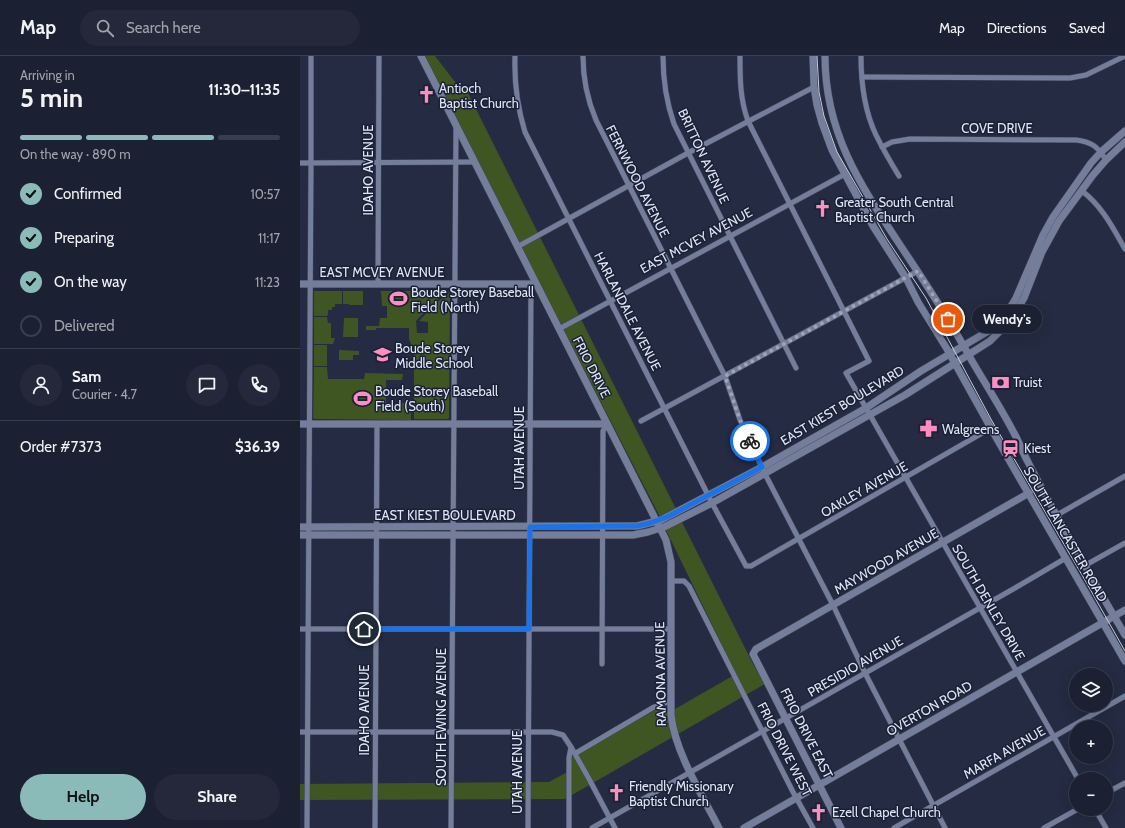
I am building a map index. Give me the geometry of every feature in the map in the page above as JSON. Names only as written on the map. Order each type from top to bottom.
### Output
[{"type":"main road","name":"FRIO DRIVE","points":[[421,56],[517,247],[533,284],[559,329],[666,540],[669,552],[671,581]]},
{"type":"main road","name":"SOUTH LANCASTER ROAD","points":[[813,56],[814,87],[817,105],[826,136],[845,174],[873,226],[906,278],[918,302],[950,354],[1125,661]]},
{"type":"main road","name":"SOUTH LANCASTER ROAD","points":[[826,56],[826,78],[831,110],[844,151],[854,172],[882,218],[942,308],[1014,433],[1027,462],[1084,566],[1125,635]]},
{"type":"main road","name":"EAST KIEST BOULEVARD","points":[[300,527],[637,526],[656,522],[708,496],[764,471],[870,415],[955,364],[995,337],[1007,324],[1024,298],[1056,219],[1075,186],[1101,152],[1125,131]]},
{"type":"main road","name":"EAST KIEST BOULEVARD","points":[[300,535],[602,535],[637,534],[660,529],[712,503],[866,408],[915,375],[990,330],[1005,316],[1016,298],[1042,235],[1082,191],[1106,160],[1125,142]]},
{"type":"main road","points":[[1075,186],[1082,191]]},
{"type":"main road","name":"EAST MCVEY AVENUE","points":[[300,284],[533,284]]},
{"type":"main road","points":[[300,424],[607,424]]},
{"type":"main road","name":"MAYWOOD AVENUE","points":[[756,649],[1029,493]]},
{"type":"main road","name":"RAMONA AVENUE","points":[[671,581],[671,715],[675,737],[719,828]]},
{"type":"main road","name":"OVERTON ROAD","points":[[744,828],[1125,610]]},
{"type":"main road","name":"FRIO DRIVE EAST","points":[[756,649],[753,654],[841,828]]},
{"type":"street","points":[[307,828],[311,56]]},
{"type":"street","name":"IDAHO AVENUE","points":[[378,284],[379,56]]},
{"type":"street","name":"HARLANDALE AVENUE","points":[[515,56],[517,105],[523,126],[708,496],[744,564],[748,566]]},
{"type":"street","name":"FERNWOOD AVENUE","points":[[583,56],[584,84],[590,108],[725,376],[740,420],[764,471],[833,605],[898,740],[945,828]]},
{"type":"street","name":"BRITTON AVENUE","points":[[663,56],[666,97],[674,124],[796,368]]},
{"type":"street","name":"SOUTH DENLEY DRIVE","points":[[740,56],[741,94],[743,108],[748,121],[869,361],[846,373],[1074,772]]},
{"type":"street","points":[[861,56],[862,77],[868,112],[882,147],[899,176]]},
{"type":"street","points":[[862,77],[1070,78],[1086,75],[1125,56]]},
{"type":"street","points":[[517,247],[688,153],[814,87]]},
{"type":"street","name":"SOUTH EWING AVENUE","points":[[452,828],[456,125]]},
{"type":"street","name":"COVE DRIVE","points":[[882,147],[892,142],[910,139],[1076,140],[1088,141],[1101,152],[1106,160]]},
{"type":"street","points":[[300,163],[474,162]]},
{"type":"street","name":"EAST MCVEY AVENUE","points":[[559,329],[845,174]]},
{"type":"street","points":[[1082,191],[1090,197],[1105,214],[1125,249]]},
{"type":"street","points":[[641,421],[918,271]]},
{"type":"street","name":"UTAH AVENUE","points":[[528,828],[530,424],[533,284]]},
{"type":"street","name":"IDAHO AVENUE","points":[[375,828],[377,424]]},
{"type":"street","points":[[602,664],[603,431],[607,424]]},
{"type":"street","name":"OAKLEY AVENUE","points":[[748,566],[906,478],[991,428]]},
{"type":"street","points":[[1057,515],[1125,476]]},
{"type":"street","points":[[1084,566],[1125,543]]},
{"type":"street","name":"PRESIDIO AVENUE","points":[[592,828],[1066,558]]},
{"type":"street","name":"FRIO DRIVE WEST","points":[[671,581],[684,582],[689,586],[813,828]]},
{"type":"street","points":[[300,629],[671,629]]},
{"type":"street","name":"MARFA AVENUE","points":[[894,828],[1125,696]]},
{"type":"street","points":[[576,753],[654,707],[671,701]]},
{"type":"street","points":[[300,732],[558,733],[563,736],[576,753],[615,828]]},
{"type":"street","points":[[569,828],[569,758],[572,747]]},
{"type":"street","points":[[1113,789],[1125,782]]},
{"type":"street","points":[[1044,828],[1069,814]]},
{"type":"street","points":[[1099,816],[1106,828]]},
{"type":"green space","points":[[426,56],[435,56],[459,87],[467,91],[676,509],[660,517],[429,68]]},
{"type":"green space","points":[[314,291],[342,291],[342,304],[335,304],[335,307],[332,307],[332,310],[328,310],[327,316],[314,316]]},
{"type":"green space","points":[[343,291],[363,291],[363,305],[343,304]]},
{"type":"green space","points":[[380,291],[449,291],[432,304],[416,321],[417,333],[428,333],[428,322],[419,321],[434,305],[450,292],[448,419],[414,419],[414,352],[409,339],[409,328],[376,328],[376,330],[366,330],[366,326],[379,326],[380,318],[387,318],[387,306],[382,306]]},
{"type":"green space","points":[[314,317],[327,317],[328,323],[331,323],[331,338],[335,338],[333,344],[314,344]]},
{"type":"green space","points":[[344,318],[358,318],[358,337],[343,337]]},
{"type":"green space","points":[[314,345],[327,345],[327,366],[314,366]]},
{"type":"green space","points":[[339,350],[359,351],[359,355],[353,355],[353,360],[339,360]]},
{"type":"green space","points":[[314,367],[327,367],[328,379],[364,379],[365,373],[403,374],[402,380],[386,380],[386,403],[407,403],[407,399],[411,400],[411,420],[313,418]]},
{"type":"green space","points":[[682,522],[753,664],[765,684],[565,799],[300,800],[300,784],[549,782],[571,770],[571,758],[657,709],[668,707],[668,713],[736,674],[666,530]]},
{"type":"tram line","points":[[817,56],[819,92],[824,116],[837,152],[887,239],[926,298],[992,421],[1125,651]]},
{"type":"way so far","points":[[750,441],[740,420],[725,376],[918,271],[948,319]]},
{"type":"place","name":"Antioch Baptist Church","points":[[426,95]]},
{"type":"place","name":"Greater South Central Baptist Church","points":[[822,209]]},
{"type":"place","name":"Boude Storey Baseball Field (North)","points":[[398,299]]},
{"type":"place","name":"Wendy's","points":[[948,319]]},
{"type":"place","name":"Boude Storey Middle School","points":[[382,355]]},
{"type":"place","name":"Truist","points":[[1000,382]]},
{"type":"place","name":"Boude Storey Baseball Field (South)","points":[[362,398]]},
{"type":"place","name":"Walgreens","points":[[929,429]]},
{"type":"place","name":"Kiest","points":[[1011,448]]},
{"type":"place","name":"Friendly Missionary Baptist Church","points":[[616,793]]},
{"type":"place","name":"Ezell Chapel Church","points":[[819,812]]},
{"type":"route","points":[[364,629],[529,629],[530,527],[637,526],[661,520],[762,467],[750,441]]}]
